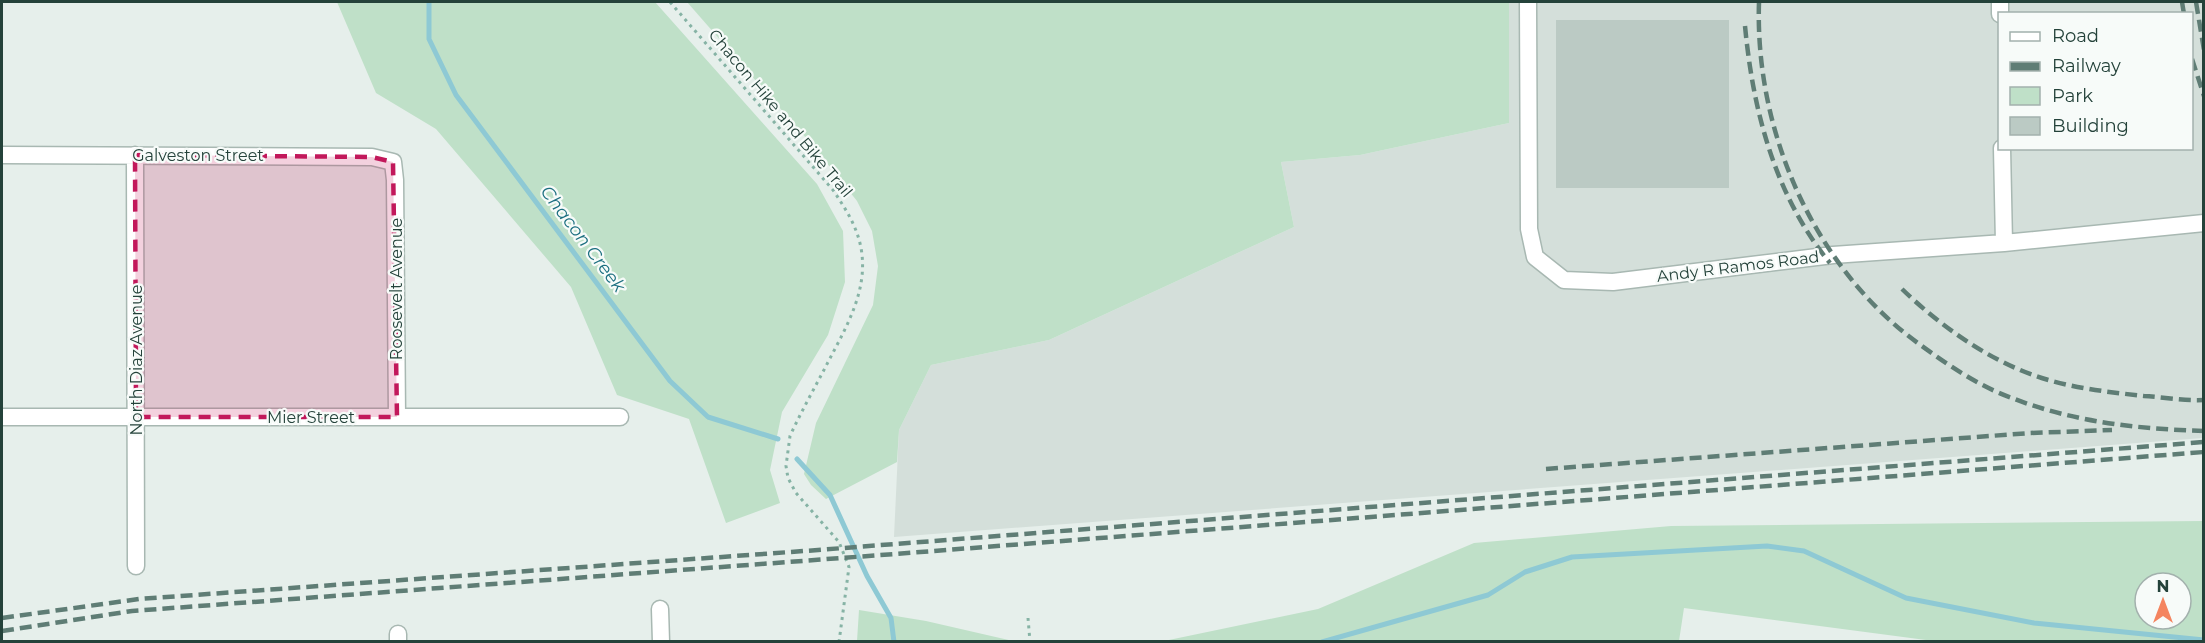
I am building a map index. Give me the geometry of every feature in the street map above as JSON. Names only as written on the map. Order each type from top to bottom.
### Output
[{"type":"street","name":"Andy R Ramos Road","points":[[1528,2],[1529,229],[1535,257],[1564,280],[1613,282],[1833,255],[2004,243],[2204,223]]},
{"type":"street","points":[[2002,150],[2004,243]]},
{"type":"street","name":"North Diaz Avenue","points":[[135,154],[136,566]]},
{"type":"street","name":"Galveston Street","points":[[2,155],[372,156],[393,162]]},
{"type":"street","name":"Roosevelt Avenue","points":[[393,162],[397,417]]},
{"type":"street","name":"Mier Street","points":[[2,417],[620,417]]},
{"type":"street","points":[[660,609],[661,642]]},
{"type":"path","name":"Chacon Hike and Bike Trail","points":[[670,2],[833,190],[847,211],[861,248],[862,283],[858,298],[848,325],[790,436],[786,452],[788,478],[796,494],[839,542],[849,567],[849,581],[838,635],[839,642]]},
{"type":"path","points":[[1028,618],[1030,642]]},
{"type":"highlighted area","points":[[135,155],[372,157],[393,162],[397,417],[136,417]]},
{"type":"shaded area","points":[[1509,2],[2203,2],[2203,438],[894,537],[899,430],[931,365],[1049,340],[1294,227],[1281,162],[1360,155],[1509,123]]},
{"type":"green space","points":[[337,2],[655,2],[817,184],[843,231],[845,282],[828,335],[782,412],[770,470],[780,503],[726,523],[689,419],[617,395],[571,287],[436,129],[376,93]]},
{"type":"green space","points":[[687,2],[1509,2],[1509,123],[1360,155],[1281,162],[1294,227],[1049,340],[931,365],[899,430],[897,462],[826,499],[811,485],[804,474],[816,423],[873,305],[878,266],[872,231],[857,201],[814,147]]},
{"type":"green space","points":[[2203,521],[2203,641],[1941,642],[1684,608],[1679,641],[1164,641],[1318,609],[1474,543],[1671,526]]},
{"type":"green space","points":[[859,610],[926,621],[1013,641],[857,641]]},
{"type":"building","points":[[1556,20],[1729,20],[1729,188],[1556,188]]},
{"type":"waterway","name":"Chacon Creek","points":[[429,2],[429,39],[456,95],[670,381],[708,417],[778,439]]},
{"type":"waterway","name":"Chacon Creek","points":[[797,459],[830,495],[867,576],[891,618],[894,642]]},
{"type":"waterway","points":[[1322,642],[1488,595],[1525,572],[1572,557],[1767,546],[1804,551],[1906,598],[2034,623],[2204,640]]},
{"type":"railway","points":[[1759,2],[1760,46],[1766,91],[1776,135],[1791,177],[1810,218],[1834,256],[1862,291],[1893,323],[1933,354],[1971,379],[2035,406],[2106,423],[2204,431]]},
{"type":"railway","points":[[2182,2],[2184,12]]},
{"type":"railway","points":[[2196,2],[2204,50]]},
{"type":"railway","points":[[1745,26],[1754,89],[1770,151],[1795,210],[1830,263]]},
{"type":"railway","points":[[2193,62],[2204,96]]},
{"type":"railway","points":[[1902,289],[1964,340],[2000,361],[2036,376],[2062,384],[2103,391],[2204,400]]},
{"type":"railway","points":[[1546,469],[2030,433],[2112,430]]},
{"type":"railway","points":[[2,618],[139,599],[818,550],[2204,442]]},
{"type":"railway","points":[[2,631],[132,611],[2204,452]]}]
